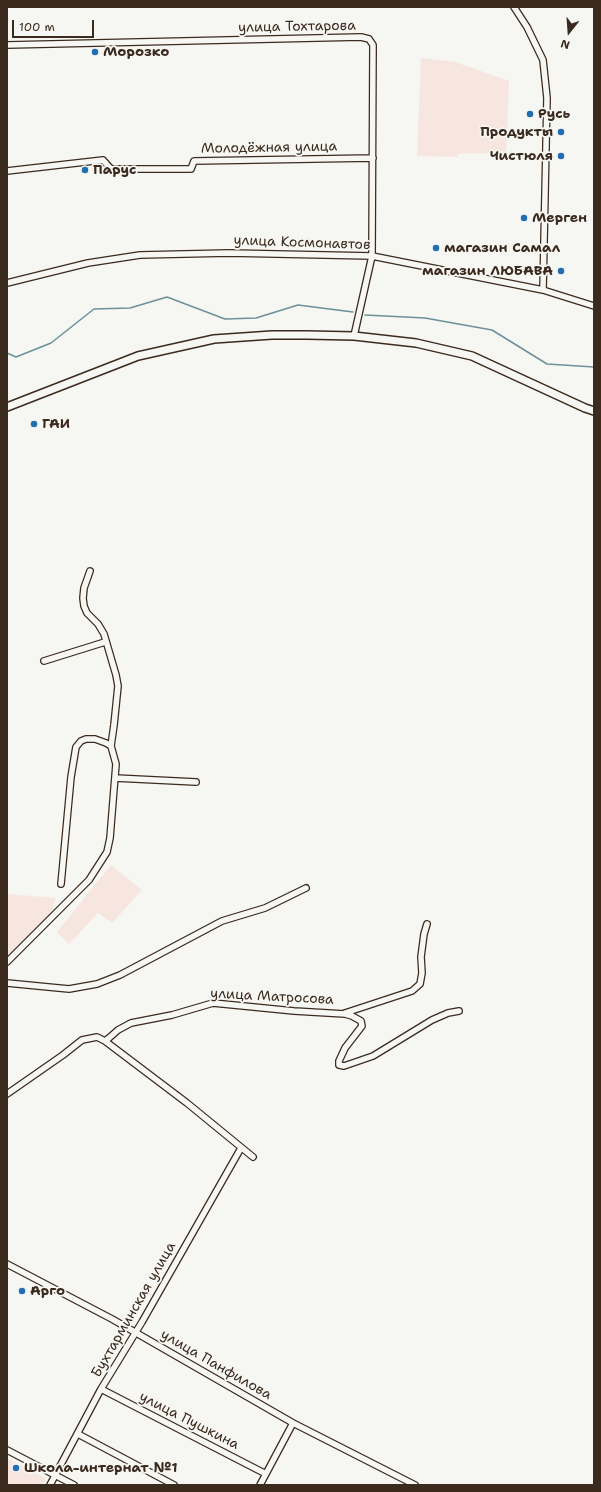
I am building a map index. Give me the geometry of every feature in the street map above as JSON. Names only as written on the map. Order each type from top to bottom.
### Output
[{"type":"street","points":[[514,7],[527,27],[542,60],[547,98],[542,290]]},
{"type":"street","name":"улица Тохтарова","points":[[7,45],[361,37],[368,39],[373,45],[372,256],[354,336]]},
{"type":"street","name":"Молодёжная улица","points":[[7,171],[103,160],[111,169],[191,169],[194,161],[373,158]]},
{"type":"street","name":"улица Космонавтов","points":[[7,283],[88,263],[140,254],[228,253],[372,256],[542,290],[594,306]]},
{"type":"street","points":[[7,407],[138,356],[214,339],[272,335],[354,336],[416,343],[472,356],[594,411]]},
{"type":"street","points":[[7,962],[89,880],[107,852],[110,838],[116,778],[116,764],[111,746],[118,686],[104,634],[98,624],[87,613],[82,598],[90,572]]},
{"type":"street","points":[[44,661],[105,642]]},
{"type":"street","points":[[61,884],[71,777],[76,747],[81,741],[86,739],[96,739],[111,746]]},
{"type":"street","points":[[116,778],[196,782]]},
{"type":"street","points":[[7,983],[69,989],[97,984],[120,975],[222,920],[265,908],[306,888]]},
{"type":"street","points":[[345,1014],[412,991],[420,984],[422,973],[421,957],[427,924]]},
{"type":"street","name":"улица Матросова","points":[[105,1041],[118,1030],[131,1023],[172,1015],[213,1003],[294,1011],[345,1014]]},
{"type":"street","points":[[345,1014],[361,1020],[362,1026],[345,1048],[339,1061],[340,1065],[344,1066],[373,1056],[432,1020],[448,1013],[459,1011]]},
{"type":"street","points":[[7,1094],[82,1040],[97,1037],[105,1041],[187,1103],[253,1157]]},
{"type":"street","name":"Бухтарминская улица","points":[[50,1485],[101,1389],[241,1148]]},
{"type":"street","name":"улица Панфилова","points":[[7,1264],[106,1315],[293,1423],[354,1456],[415,1485]]},
{"type":"street","name":"улица Пушкина","points":[[101,1389],[266,1474]]},
{"type":"street","points":[[260,1485],[293,1423]]},
{"type":"street","points":[[78,1434],[174,1485]]},
{"type":"street","points":[[7,1450],[74,1485]]},
{"type":"shaded area","points":[[421,58],[455,62],[509,81],[506,154],[473,153],[458,154],[457,157],[417,156]]},
{"type":"shaded area","points":[[111,865],[142,890],[112,923],[98,913],[69,944],[57,932]]},
{"type":"shaded area","points":[[7,894],[56,898],[49,917],[7,960]]},
{"type":"shaded area","name":"Школа-интернат №1","points":[[7,1458],[45,1478],[43,1485],[7,1485]]},
{"type":"waterway","points":[[7,353],[16,357],[51,343],[94,309],[130,308],[167,297],[225,319],[256,318],[298,305],[353,312]]},
{"type":"waterway","points":[[365,315],[425,318],[492,330],[547,364],[594,367]]},
{"type":"place","name":"Морозко","points":[[95,52]]},
{"type":"place","name":"Русь","points":[[530,114]]},
{"type":"place","name":"Продукты","points":[[561,132]]},
{"type":"place","name":"Чистюля","points":[[561,156]]},
{"type":"place","name":"Парус","points":[[85,170]]},
{"type":"place","name":"Мерген","points":[[524,218]]},
{"type":"place","name":"магазин Самал","points":[[436,248]]},
{"type":"place","name":"магазин ЛЮБАВА","points":[[561,271]]},
{"type":"place","name":"ГАИ","points":[[34,424]]},
{"type":"place","name":"Арго","points":[[22,1291]]},
{"type":"place","name":"Школа-интернат №1","points":[[16,1468]]}]
